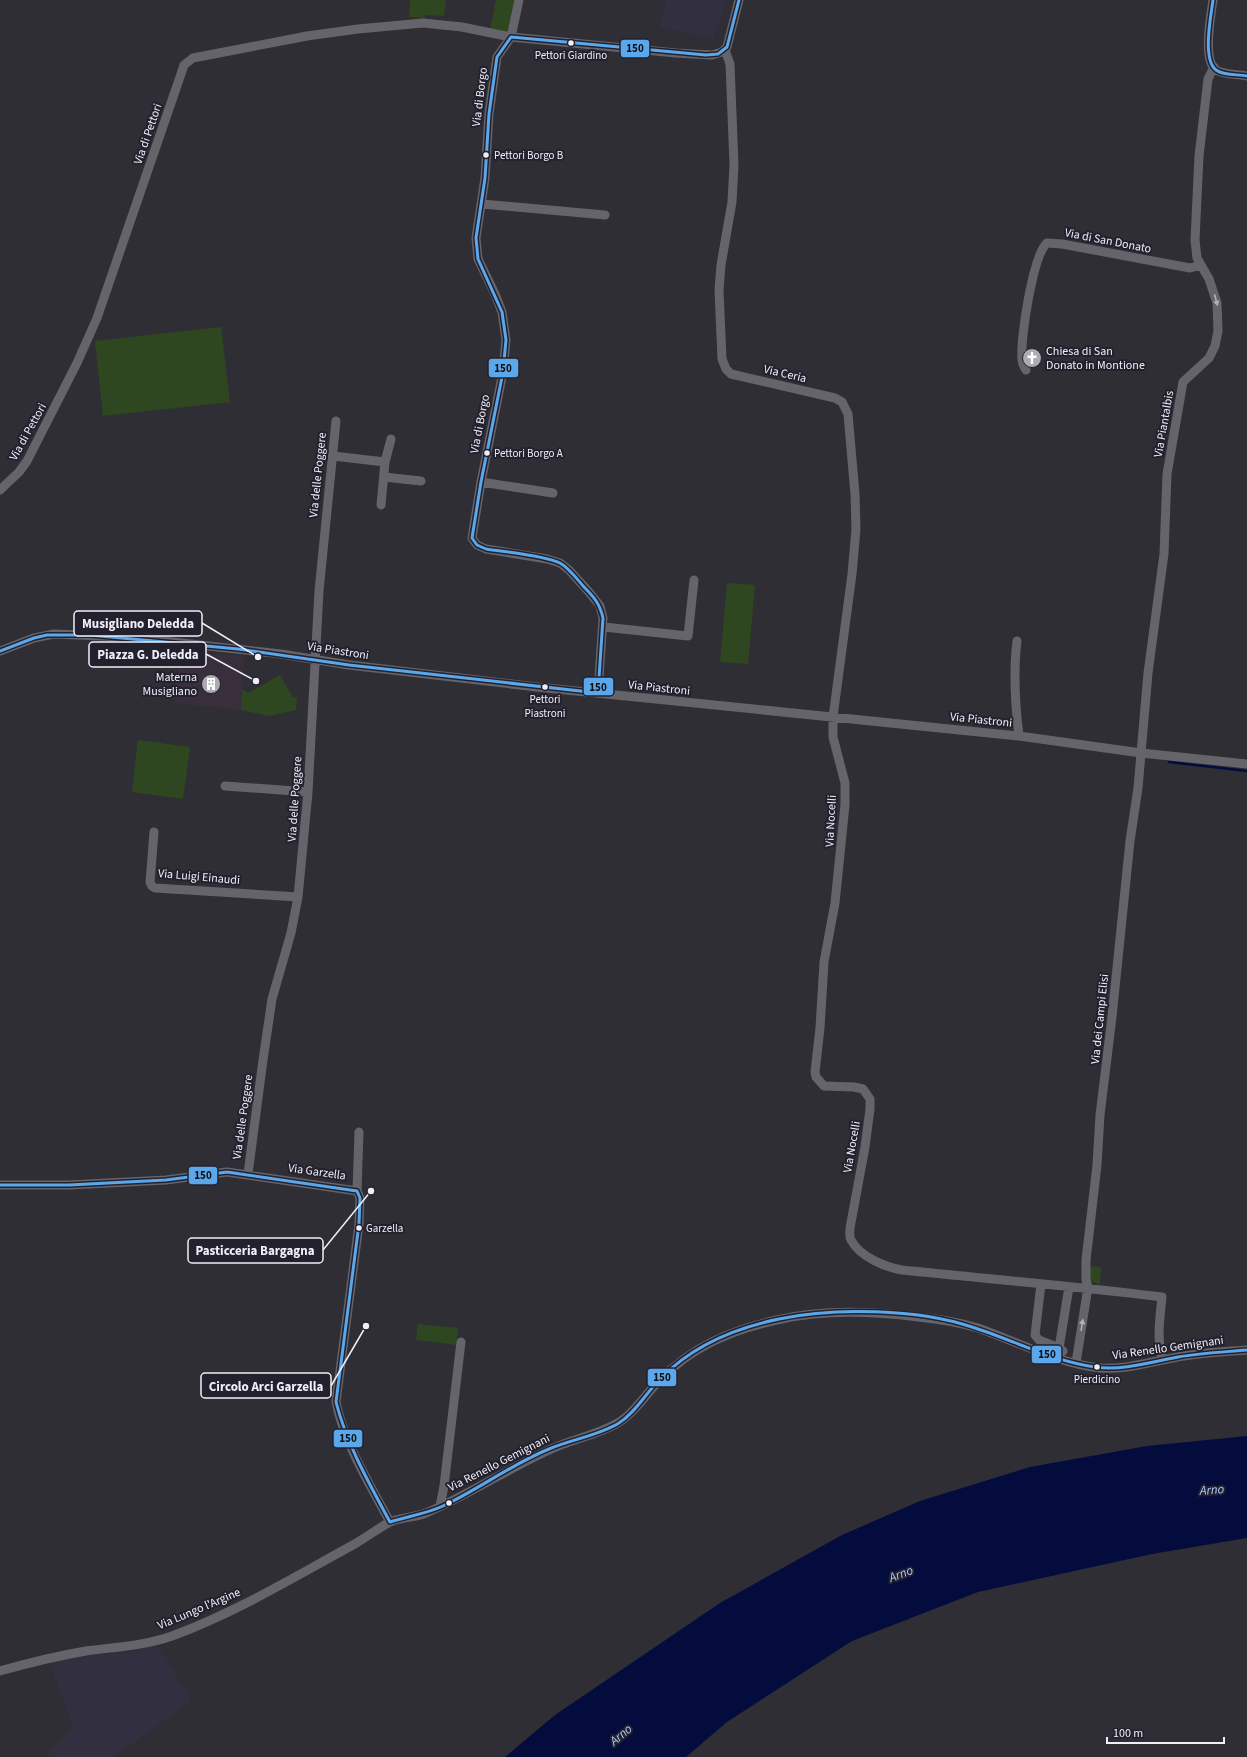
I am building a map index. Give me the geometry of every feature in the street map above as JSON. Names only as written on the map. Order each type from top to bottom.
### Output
[{"type":"street","points":[[511,37],[519,0]]},
{"type":"street","points":[[725,50],[729,42],[739,0]]},
{"type":"street","points":[[1213,0],[1209,48],[1210,61],[1214,67],[1222,72],[1247,76]]},
{"type":"street","name":"Via di Pettori","points":[[0,490],[27,462],[77,363],[97,318],[184,65],[188,61],[193,58],[307,36],[423,23],[462,26],[511,37],[701,55],[712,55],[725,50]]},
{"type":"street","points":[[491,33],[496,38],[502,49]]},
{"type":"street","name":"Via di Borgo","points":[[511,37],[498,57],[489,114],[486,171],[476,238],[478,259],[502,312],[506,340],[503,372],[481,482],[472,538],[475,542],[486,549],[547,559],[560,563],[573,574],[597,602],[602,612],[604,627],[598,693]]},
{"type":"street","name":"Via Ceria","points":[[725,50],[730,64],[734,165],[732,202],[721,265],[719,290],[722,359],[726,369],[731,374],[835,398],[842,402],[848,414],[855,494],[856,529],[852,574],[833,717]]},
{"type":"street","name":"Via Piantalbis","points":[[1141,753],[1148,674],[1165,542],[1167,474],[1183,382],[1209,358],[1215,346],[1217,335],[1217,303],[1209,279],[1200,264],[1195,249],[1197,176],[1208,79],[1214,67]]},
{"type":"street","points":[[482,204],[605,215]]},
{"type":"street","name":"Via di San Donato","points":[[1026,370],[1022,360],[1022,351],[1028,304],[1036,266],[1042,249],[1047,243],[1062,244],[1190,268],[1200,264]]},
{"type":"street","name":"Via delle Poggere","points":[[248,1174],[272,999],[291,933],[298,897],[308,792],[318,591],[336,421]]},
{"type":"street","points":[[381,505],[385,462],[391,439]]},
{"type":"street","points":[[333,456],[385,462]]},
{"type":"street","points":[[384,477],[422,481]]},
{"type":"street","points":[[481,482],[553,492]]},
{"type":"street","points":[[604,627],[688,636],[694,580]]},
{"type":"street","name":"Via Piastroni","points":[[0,651],[40,636],[65,634],[105,636],[281,654],[411,673],[1019,736],[1141,753],[1247,764]]},
{"type":"street","points":[[1017,641],[1014,670],[1015,711],[1019,736]]},
{"type":"street","name":"Via Nocelli","points":[[833,717],[833,736],[845,783],[845,805],[835,903],[824,962],[820,1028],[815,1072],[816,1077],[824,1086],[854,1087],[863,1089],[870,1099],[865,1147],[850,1228],[851,1240],[873,1260],[892,1268],[1069,1287],[1088,1287],[1162,1297],[1158,1336],[1163,1360]]},
{"type":"street","name":"Via dei Campi Elisi","points":[[1088,1287],[1086,1280],[1086,1260],[1097,1164],[1100,1115],[1141,753]]},
{"type":"street","points":[[225,786],[308,792]]},
{"type":"street","name":"Via Luigi Einaudi","points":[[154,832],[150,882],[155,888],[298,897]]},
{"type":"street","points":[[357,1191],[359,1132]]},
{"type":"street","name":"Via Garzella","points":[[0,1185],[69,1185],[166,1180],[227,1172],[357,1191],[360,1198],[359,1224],[336,1402],[342,1424],[358,1460],[390,1522]]},
{"type":"street","points":[[1041,1284],[1035,1335],[1039,1340],[1060,1348],[1073,1362]]},
{"type":"street","points":[[1060,1348],[1069,1287]]},
{"type":"street","points":[[1073,1362],[1088,1287]]},
{"type":"street","name":"Via Renello Gemignani","points":[[390,1522],[418,1516],[468,1493],[549,1450],[617,1424],[630,1413],[678,1363],[713,1341],[749,1327],[780,1319],[819,1314],[859,1312],[880,1312],[940,1319],[975,1327],[1073,1362],[1103,1368],[1133,1366],[1211,1352],[1247,1350]]},
{"type":"street","points":[[440,1506],[444,1486],[461,1342]]},
{"type":"street","name":"Via Lungo l'Argine","points":[[0,1671],[24,1664],[84,1652],[136,1645],[171,1636],[221,1615],[350,1547],[390,1522]]},
{"type":"shaded area","points":[[666,0],[727,0],[713,38],[659,27]]},
{"type":"shaded area","points":[[180,652],[244,656],[241,710],[175,703]]},
{"type":"shaded area","points":[[157,1645],[192,1701],[113,1757],[51,1757],[48,1754],[73,1726],[49,1662],[87,1655],[128,1652]]},
{"type":"green space","points":[[410,0],[446,0],[444,16],[425,15],[425,18],[409,17]]},
{"type":"green space","points":[[496,0],[515,0],[507,33],[490,30]]},
{"type":"green space","points":[[221,327],[230,402],[103,416],[95,341]]},
{"type":"green space","points":[[727,583],[755,585],[748,664],[720,662]]},
{"type":"green space","points":[[280,675],[293,698],[297,696],[296,710],[269,716],[241,710],[242,689],[248,693]]},
{"type":"green space","points":[[138,740],[190,747],[183,799],[132,792]]},
{"type":"green space","points":[[1089,1266],[1101,1267],[1100,1284],[1090,1280]]},
{"type":"green space","points":[[418,1324],[458,1328],[456,1345],[416,1340]]},
{"type":"water","name":"Arno","points":[[1247,1436],[1247,1538],[1152,1554],[978,1592],[852,1641],[727,1722],[686,1757],[505,1757],[555,1715],[720,1603],[842,1535],[920,1501],[1030,1467],[1147,1446]]},
{"type":"waterway","points":[[1169,762],[1247,771]]},
{"type":"transit line","name":"150","points":[[0,651],[34,638],[47,635],[90,635],[238,649],[349,665],[598,693],[603,618],[594,598],[570,571],[560,563],[534,556],[486,549],[477,545],[472,538],[481,482],[503,372],[506,340],[502,312],[478,259],[476,238],[485,178],[489,114],[497,57],[511,37],[706,55],[718,54],[727,47],[739,0]]},
{"type":"transit line","name":"150","points":[[1213,0],[1208,37],[1209,57],[1212,64],[1219,72],[1247,76]]},
{"type":"transit line","name":"150","points":[[0,1185],[69,1185],[166,1180],[227,1172],[357,1191],[360,1198],[359,1224],[336,1402],[352,1449],[390,1522],[443,1506],[535,1455],[602,1431],[619,1423],[636,1408],[655,1384],[685,1357],[715,1340],[746,1328],[779,1319],[801,1315],[850,1312],[902,1313],[927,1316],[972,1327],[1063,1360],[1105,1368],[1126,1367],[1195,1354],[1247,1350]]},
{"type":"place","name":"Pettori Giardino","points":[[571,43]]},
{"type":"place","name":"Pettori Borgo B","points":[[486,155]]},
{"type":"place","name":"Chiesa di San Donato in Montione","points":[[1032,358]]},
{"type":"place","name":"Pettori Borgo A","points":[[487,453]]},
{"type":"place","name":"Musigliano Deledda","points":[[258,657]]},
{"type":"place","name":"Piazza G. Deledda","points":[[256,681]]},
{"type":"place","name":"Materna Musigliano","points":[[211,684]]},
{"type":"place","name":"Pettori Piastroni","points":[[545,687]]},
{"type":"place","name":"Pasticceria Bargagna","points":[[371,1191]]},
{"type":"place","name":"Garzella","points":[[359,1228]]},
{"type":"place","name":"Circolo Arci Garzella","points":[[366,1326]]},
{"type":"place","name":"Pierdicino","points":[[1097,1367]]}]
